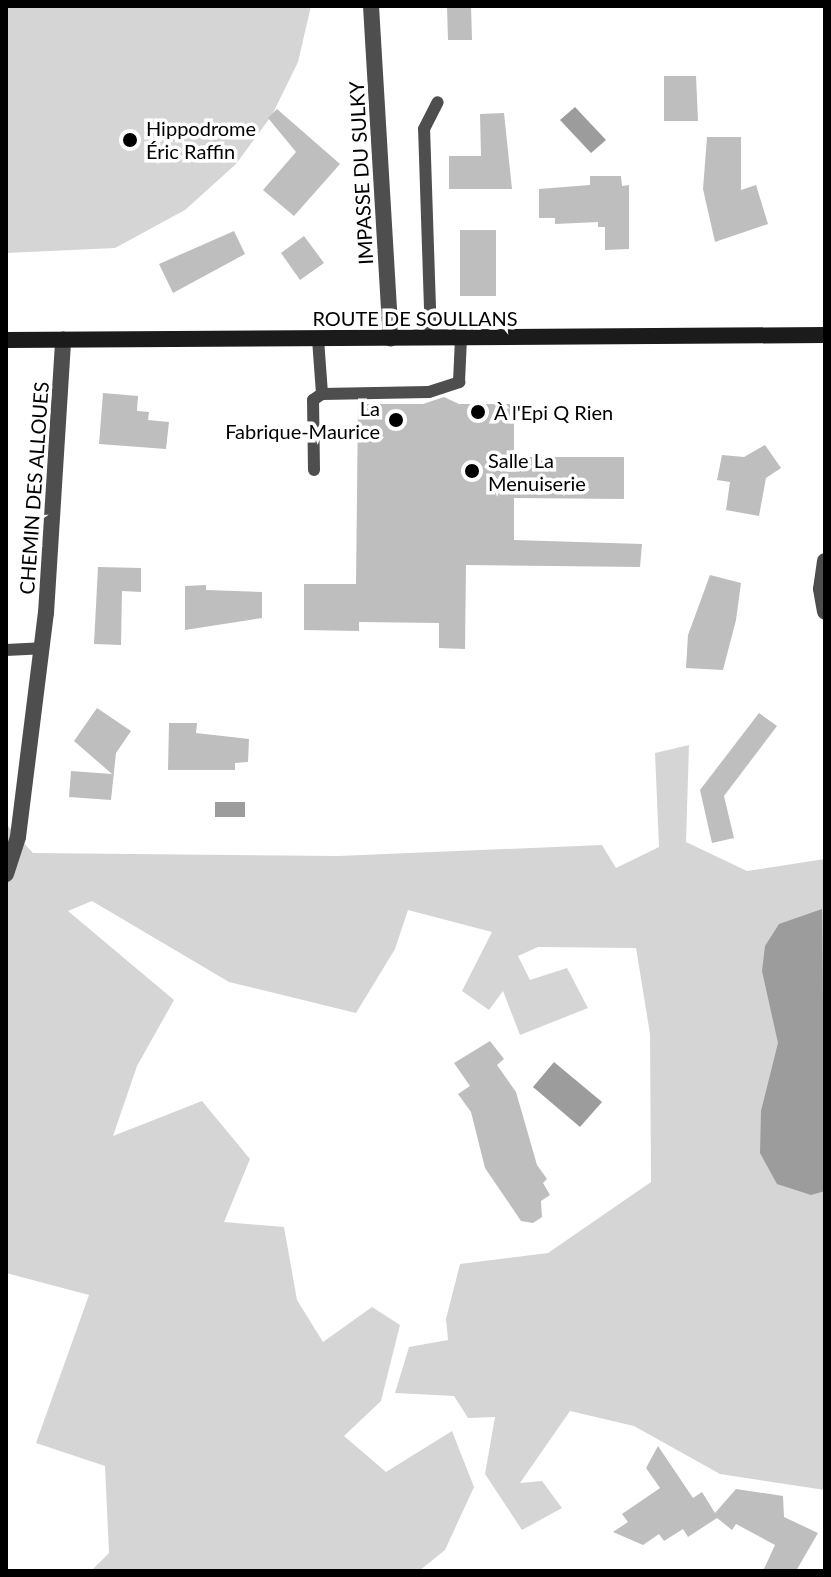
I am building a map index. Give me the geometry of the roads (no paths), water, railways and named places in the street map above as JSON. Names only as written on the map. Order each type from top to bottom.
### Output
[{"type":"main road","name":"ROUTE DE SOULLANS","points":[[6,340],[825,335]]},
{"type":"street","name":"IMPASSE DU SULKY","points":[[371,6],[391,338]]},
{"type":"street","name":"CHEMIN DES ALLOUES","points":[[6,874],[18,837],[41,648],[63,340]]},
{"type":"street","points":[[825,561],[821,589],[825,612]]},
{"type":"lane","points":[[431,338],[424,129],[438,102]]},
{"type":"lane","points":[[314,470],[313,400],[322,394],[429,392],[459,382],[461,338]]},
{"type":"lane","points":[[318,339],[322,394]]},
{"type":"lane","points":[[6,650],[41,648]]},
{"type":"place","name":"Hippodrome Éric Raffin","points":[[130,140]]},
{"type":"place","name":"À l'Epi Q Rien","points":[[478,412]]},
{"type":"place","name":"La Fabrique-Maurice","points":[[396,420]]},
{"type":"place","name":"Salle La Menuiserie","points":[[472,471]]}]
